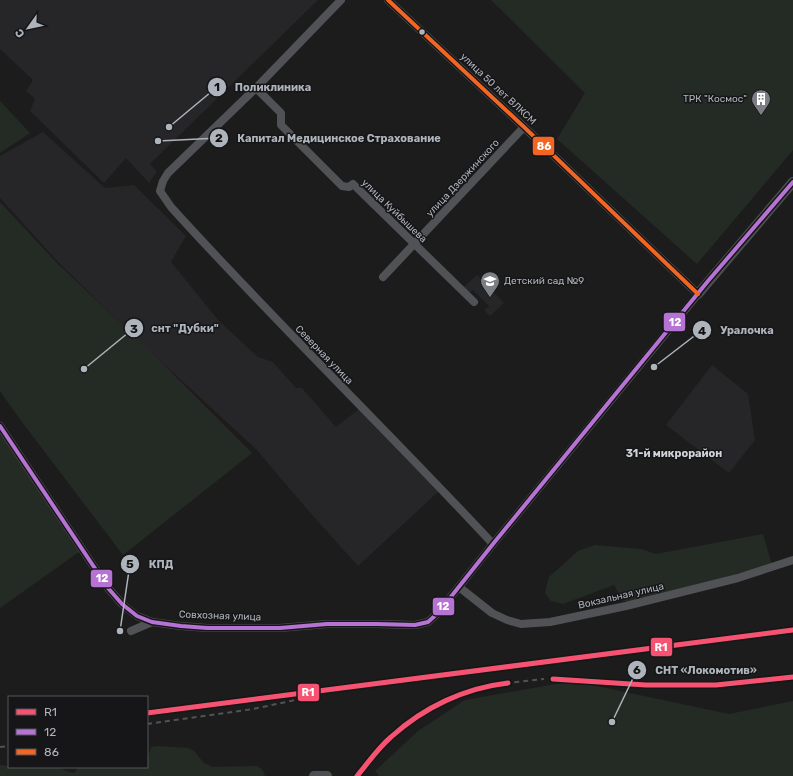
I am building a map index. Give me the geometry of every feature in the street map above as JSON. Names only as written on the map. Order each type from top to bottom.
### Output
[{"type":"main road","points":[[698,294],[793,182]]},
{"type":"main road","points":[[314,776],[327,776]]},
{"type":"street","points":[[256,88],[341,0]]},
{"type":"street","name":"улица 50 лет ВЛКСМ","points":[[388,0],[524,127],[698,294]]},
{"type":"street","name":"Северная улица","points":[[256,88],[168,173],[163,181],[160,191],[171,207],[250,293],[493,544]]},
{"type":"street","name":"улица Куйбышева","points":[[256,88],[280,113],[281,125],[342,186],[349,187],[353,184],[474,302]]},
{"type":"street","name":"улица Дзержинского","points":[[383,277],[448,210],[524,127]]},
{"type":"street","name":"Совхозная улица","points":[[0,426],[108,588],[128,610],[137,616],[152,622],[207,628],[280,628],[327,624],[377,624],[409,626],[428,622],[438,613],[698,294]]},
{"type":"street","name":"Вокзальная улица","points":[[459,587],[492,613],[507,620],[521,624],[550,622],[626,606],[738,578],[793,560]]},
{"type":"street","points":[[132,631],[152,622]]},
{"type":"shaded area","points":[[0,0],[318,0],[150,164],[157,172],[149,183],[126,158],[104,183],[30,111],[35,99],[26,91],[33,80],[0,49]]},
{"type":"shaded area","points":[[491,0],[793,0],[793,150],[697,264],[557,139],[585,93]]},
{"type":"shaded area","points":[[0,101],[30,133],[0,153]]},
{"type":"shaded area","points":[[43,132],[105,188],[134,185],[186,236],[171,262],[219,321],[258,357],[273,362],[296,388],[302,388],[336,427],[359,409],[439,491],[358,566],[256,449],[145,347],[58,262],[0,198],[0,156]]},
{"type":"shaded area","points":[[0,202],[57,263],[146,347],[252,453],[123,555],[0,391]]},
{"type":"shaded area","name":"Детский сад №9","points":[[477,275],[504,303],[490,316],[484,310],[489,306],[473,290],[468,294],[463,288]]},
{"type":"shaded area","points":[[712,365],[748,394],[755,440],[729,473],[666,425]]},
{"type":"shaded area","points":[[0,432],[79,552],[0,608]]},
{"type":"shaded area","points":[[763,534],[772,565],[631,602],[623,601],[614,585],[563,604],[551,601],[545,593],[549,577],[578,551],[595,545],[641,549],[656,554]]},
{"type":"shaded area","points":[[573,681],[729,714],[793,701],[793,776],[379,776],[375,771],[418,731],[465,700]]},
{"type":"shaded area","points":[[151,747],[188,748],[194,751],[204,763],[212,767],[256,766],[262,769],[265,776],[0,776],[0,765],[8,766],[8,768],[60,768],[74,773],[78,768],[148,768],[148,754]]},
{"type":"railway","points":[[522,665],[793,630]]},
{"type":"railway","points":[[553,679],[646,685],[716,685],[793,677]]},
{"type":"railway","points":[[357,776],[386,741],[414,719],[453,697],[481,688],[544,679]]},
{"type":"railway","points":[[148,724],[253,709],[305,698]]},
{"type":"railway","points":[[0,747],[8,746]]},
{"type":"transit line","name":"86","points":[[388,0],[524,127],[698,294]]},
{"type":"transit line","name":"12","points":[[0,426],[108,588],[122,604],[137,616],[152,622],[207,628],[280,628],[327,624],[415,625],[428,622],[438,613],[708,281],[793,182]]},
{"type":"transit line","name":"R1","points":[[148,713],[793,630]]},
{"type":"transit line","name":"R1","points":[[553,679],[646,685],[716,685],[793,677]]},
{"type":"transit line","name":"R1","points":[[357,776],[386,741],[404,726],[431,708],[461,694],[476,689],[508,683]]},
{"type":"place","name":"ТРК \"Космос\"","points":[[761,116]]},
{"type":"place","name":"Поликлиника","points":[[169,127]]},
{"type":"place","name":"Капитал Медицинское Страхование","points":[[158,141]]},
{"type":"place","name":"Детский сад №9","points":[[490,298]]},
{"type":"place","name":"Уралочка","points":[[654,367]]},
{"type":"place","name":"снт \"Дубки\"","points":[[84,369]]},
{"type":"place","name":"КПД","points":[[120,631]]},
{"type":"place","name":"СНТ «Локомотив»","points":[[612,722]]},
{"type":"district","name":"31-й микрорайон","points":[[674,453]]}]
